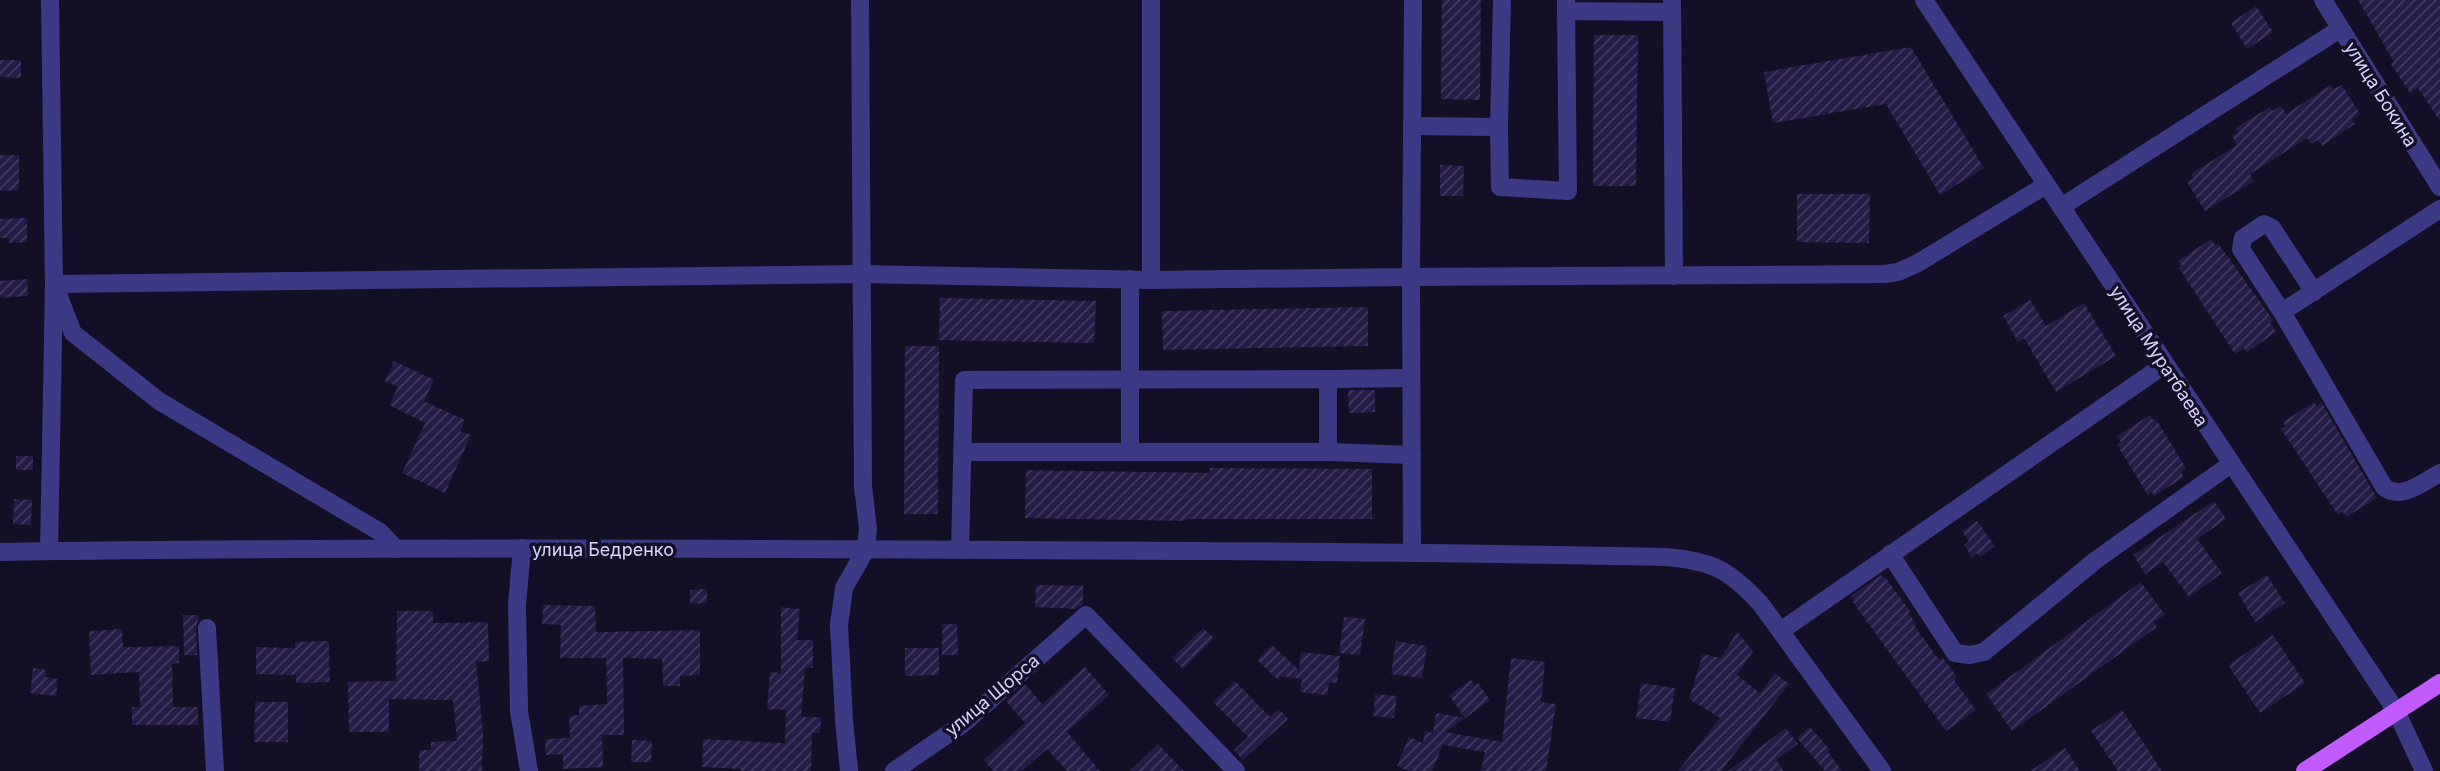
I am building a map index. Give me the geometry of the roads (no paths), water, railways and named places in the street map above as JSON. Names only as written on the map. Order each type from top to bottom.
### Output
[{"type":"main road","points":[[2305,771],[2440,683]]},
{"type":"street","points":[[49,551],[54,284],[50,0]]},
{"type":"street","points":[[849,771],[839,625],[844,588],[866,549],[868,529],[863,486],[860,0]]},
{"type":"street","points":[[1151,0],[1151,280]]},
{"type":"street","points":[[1412,552],[1413,0]]},
{"type":"street","points":[[1502,0],[1500,187],[1568,191],[1566,5],[1672,6],[1674,276]]},
{"type":"street","name":"улица Муратбаева","points":[[1924,0],[2396,711],[2424,771]]},
{"type":"street","name":"улица Бокина","points":[[2323,0],[2440,187]]},
{"type":"street","points":[[2061,206],[2340,29]]},
{"type":"street","points":[[1412,126],[1499,127]]},
{"type":"street","points":[[54,284],[863,274],[1151,280],[1880,275],[1898,272],[1918,263],[2046,185]]},
{"type":"street","points":[[2282,312],[2440,209]]},
{"type":"street","points":[[2314,292],[2272,228],[2264,224],[2243,238],[2241,249],[2282,312],[2384,487],[2391,493],[2402,493],[2440,473]]},
{"type":"street","points":[[1130,279],[1130,452]]},
{"type":"street","points":[[54,284],[73,333],[149,392],[380,533],[397,549]]},
{"type":"street","points":[[1782,630],[2164,365]]},
{"type":"street","points":[[1328,379],[1328,452]]},
{"type":"street","points":[[960,550],[964,380],[1411,379]]},
{"type":"street","points":[[963,452],[1328,452],[1412,455]]},
{"type":"street","points":[[1890,554],[1955,653],[1970,655],[1984,652],[2096,560],[2231,464]]},
{"type":"street","points":[[0,552],[522,548]]},
{"type":"street","name":"улица Бедренко","points":[[529,771],[519,711],[517,605],[522,548],[1412,552],[1666,557],[1698,560],[1721,569],[1742,583],[1782,630],[1882,771]]},
{"type":"street","name":"улица Щорса","points":[[894,771],[964,723],[1086,615],[1236,771]]},
{"type":"street","points":[[207,628],[215,771]]}]
